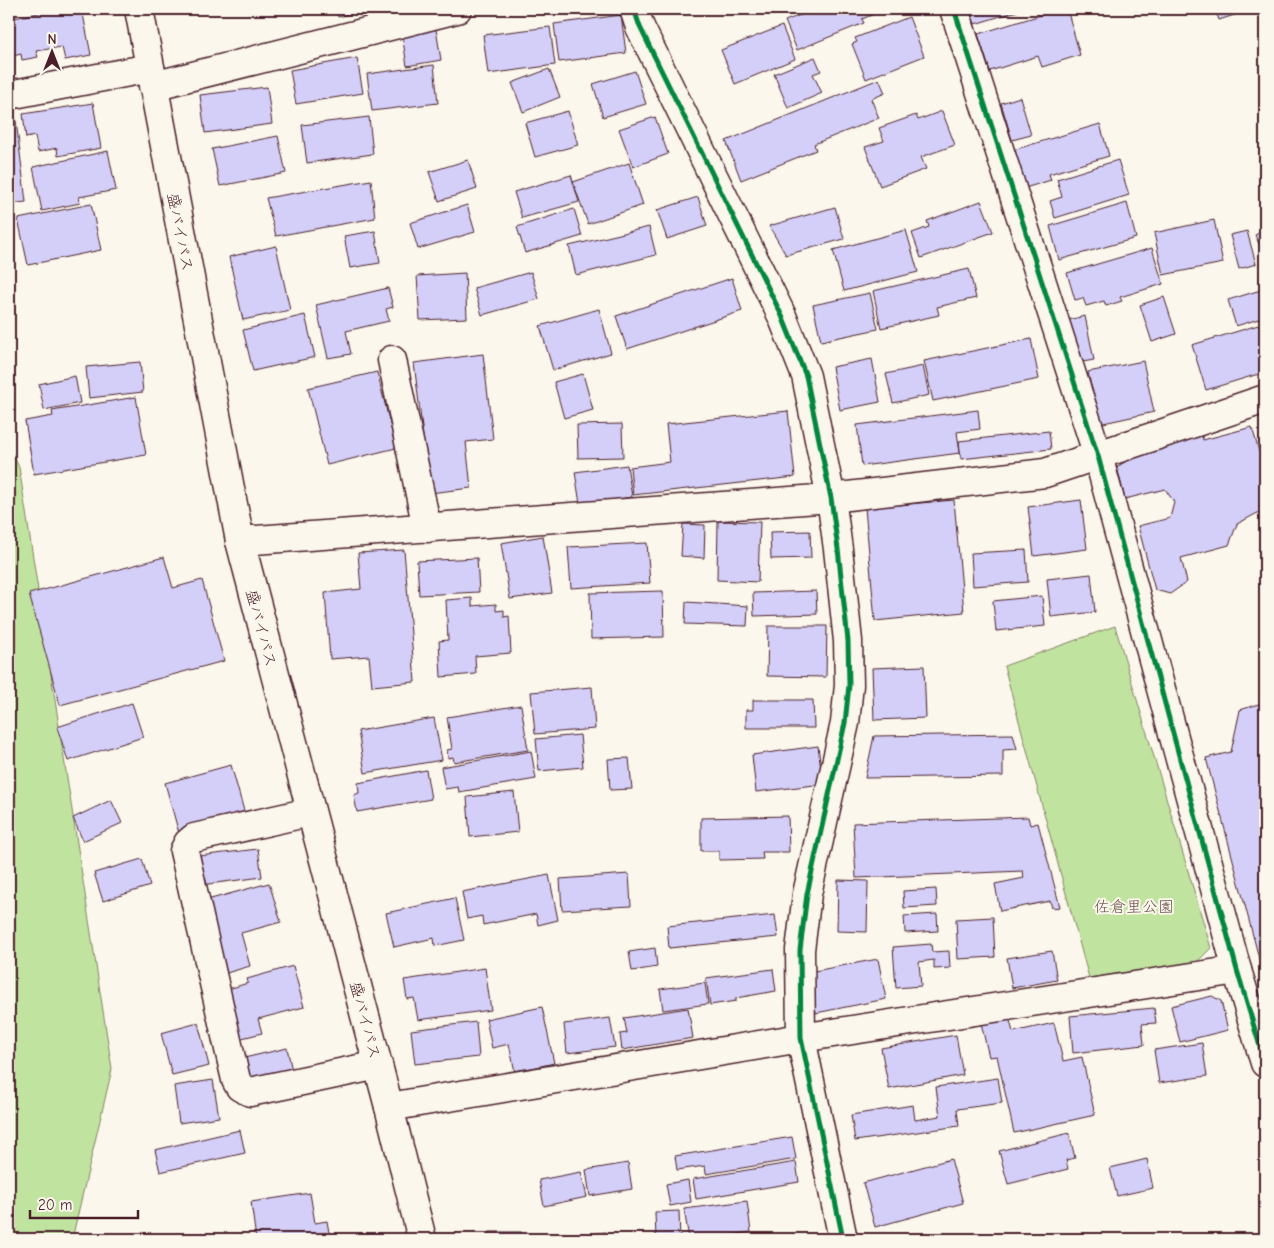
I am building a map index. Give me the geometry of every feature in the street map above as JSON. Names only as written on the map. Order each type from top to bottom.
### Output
[{"type":"main road","name":"盛バイパス","points":[[139,9],[240,541],[422,1239]]},
{"type":"main road","points":[[9,95],[151,77],[457,9]]},
{"type":"main road","points":[[634,9],[644,36],[786,325],[806,376],[831,498],[848,642],[849,684],[845,724],[807,894],[800,950],[801,1038],[843,1239]]},
{"type":"main road","points":[[954,9],[1098,456],[1237,970],[1265,1064]]},
{"type":"main road","points":[[392,360],[427,528]]},
{"type":"main road","points":[[240,541],[831,498],[1046,473],[1265,399]]},
{"type":"main road","points":[[310,812],[194,838],[188,842],[184,851],[236,1080],[240,1087],[250,1092],[378,1065]]},
{"type":"main road","points":[[389,1107],[801,1038],[1237,970]]},
{"type":"green space","points":[[9,447],[19,467],[112,1069],[72,1239],[9,1239]]},
{"type":"green space","name":"佐倉里公園","points":[[1115,626],[1211,948],[1197,962],[1089,978],[1004,666]]},
{"type":"building","points":[[58,9],[82,9],[91,55],[65,60],[62,47],[36,51],[38,57],[22,60],[21,54],[9,57],[9,19]]},
{"type":"building","points":[[336,9],[360,9],[361,11],[338,17]]},
{"type":"building","points":[[765,9],[787,9],[767,15]]},
{"type":"building","points":[[816,9],[872,9],[874,14],[862,19],[864,23],[797,50],[785,21]]},
{"type":"building","points":[[970,9],[1024,9],[975,24]]},
{"type":"building","points":[[1061,9],[1067,9],[1080,55],[1042,67],[1038,56],[990,71],[978,34]]},
{"type":"building","points":[[1215,9],[1253,9],[1219,20]]},
{"type":"building","points":[[621,15],[626,53],[559,62],[554,24]]},
{"type":"building","points":[[909,17],[924,56],[866,79],[852,44],[857,42],[855,38]]},
{"type":"building","points":[[435,23],[441,60],[407,66],[401,28]]},
{"type":"building","points":[[782,26],[795,59],[735,84],[721,50]]},
{"type":"building","points":[[550,27],[555,65],[488,74],[483,35]]},
{"type":"building","points":[[815,57],[821,71],[813,74],[822,93],[788,108],[774,74]]},
{"type":"building","points":[[357,58],[363,93],[296,104],[290,70]]},
{"type":"building","points":[[434,65],[438,103],[372,111],[367,74]]},
{"type":"building","points":[[549,69],[560,97],[523,112],[512,83]]},
{"type":"building","points":[[635,71],[646,104],[603,117],[593,84]]},
{"type":"building","points":[[879,79],[885,93],[871,99],[879,118],[814,144],[816,150],[741,180],[726,141]]},
{"type":"building","points":[[267,87],[272,124],[205,133],[200,95]]},
{"type":"building","points":[[1020,97],[1031,135],[1012,140],[1001,103]]},
{"type":"building","points":[[93,103],[101,148],[58,156],[57,148],[38,152],[35,136],[26,138],[23,114]]},
{"type":"building","points":[[14,104],[26,202],[9,204],[9,105]]},
{"type":"building","points":[[568,111],[578,145],[535,157],[525,123]]},
{"type":"building","points":[[942,111],[955,145],[921,157],[926,169],[880,186],[865,147],[884,141],[879,128],[916,115],[918,120]]},
{"type":"building","points":[[369,117],[373,154],[307,163],[302,125]]},
{"type":"building","points":[[655,117],[668,154],[633,167],[619,129]]},
{"type":"building","points":[[1100,124],[1109,156],[1049,174],[1051,180],[1025,188],[1013,150]]},
{"type":"building","points":[[278,136],[286,173],[220,186],[212,149]]},
{"type":"building","points":[[108,151],[116,190],[79,197],[80,203],[42,211],[33,167]]},
{"type":"building","points":[[468,160],[477,189],[439,201],[429,172]]},
{"type":"building","points":[[1118,160],[1129,195],[1055,218],[1050,201],[1062,197],[1057,179]]},
{"type":"building","points":[[629,163],[643,205],[588,224],[573,182]]},
{"type":"building","points":[[571,175],[579,202],[522,218],[514,192]]},
{"type":"building","points":[[371,180],[375,218],[276,236],[266,198]]},
{"type":"building","points":[[698,197],[707,226],[667,239],[657,210]]},
{"type":"building","points":[[981,201],[993,232],[921,258],[912,233],[929,227],[927,221]]},
{"type":"building","points":[[1127,203],[1136,238],[1059,260],[1050,226]]},
{"type":"building","points":[[91,204],[101,250],[28,265],[18,219]]},
{"type":"building","points":[[467,205],[475,232],[418,249],[410,223]]},
{"type":"building","points":[[835,207],[844,239],[786,255],[769,226]]},
{"type":"building","points":[[574,209],[582,236],[525,253],[517,227]]},
{"type":"building","points":[[1214,220],[1223,263],[1163,275],[1154,233]]},
{"type":"building","points":[[649,227],[656,255],[576,275],[569,246]]},
{"type":"building","points":[[906,230],[918,272],[844,291],[833,250]]},
{"type":"building","points":[[1265,230],[1265,257],[1255,235]]},
{"type":"building","points":[[375,231],[380,263],[350,268],[344,236]]},
{"type":"building","points":[[1247,231],[1256,264],[1239,269],[1230,235]]},
{"type":"building","points":[[276,246],[290,310],[243,320],[229,257]]},
{"type":"building","points":[[1152,248],[1163,284],[1120,297],[1122,301],[1106,306],[1104,301],[1086,306],[1083,298],[1075,300],[1067,273]]},
{"type":"building","points":[[969,269],[976,298],[937,307],[939,315],[881,328],[873,291]]},
{"type":"building","points":[[531,272],[539,299],[482,315],[474,288]]},
{"type":"building","points":[[465,273],[467,318],[420,320],[417,276]]},
{"type":"building","points":[[732,278],[742,311],[627,349],[616,316]]},
{"type":"building","points":[[388,288],[393,307],[386,309],[389,321],[346,331],[351,354],[328,358],[316,305]]},
{"type":"building","points":[[1264,289],[1265,317],[1236,326],[1228,300]]},
{"type":"building","points":[[870,293],[878,329],[821,341],[813,305]]},
{"type":"building","points":[[1164,297],[1176,334],[1152,342],[1140,305]]},
{"type":"building","points":[[599,309],[611,353],[553,370],[540,326]]},
{"type":"building","points":[[305,315],[315,357],[253,371],[243,330]]},
{"type":"building","points":[[1085,316],[1094,360],[1077,363],[1068,320]]},
{"type":"building","points":[[1265,323],[1265,372],[1206,390],[1192,345]]},
{"type":"building","points":[[1031,339],[1039,379],[933,401],[924,361]]},
{"type":"building","points":[[483,354],[493,439],[466,442],[471,488],[430,493],[414,363]]},
{"type":"building","points":[[872,359],[880,402],[840,410],[832,367]]},
{"type":"building","points":[[1143,361],[1154,412],[1099,424],[1088,372]]},
{"type":"building","points":[[140,362],[143,392],[89,398],[86,367]]},
{"type":"building","points":[[923,366],[929,395],[893,403],[886,374]]},
{"type":"building","points":[[377,372],[396,448],[327,465],[308,388]]},
{"type":"building","points":[[583,374],[593,410],[564,418],[554,382]]},
{"type":"building","points":[[75,376],[80,403],[44,410],[39,384]]},
{"type":"building","points":[[136,397],[146,455],[34,474],[25,421],[53,416],[52,411]]},
{"type":"building","points":[[978,410],[980,429],[957,432],[960,453],[862,466],[857,425]]},
{"type":"building","points":[[788,411],[795,477],[633,495],[630,467],[670,462],[666,424]]},
{"type":"building","points":[[622,424],[623,457],[578,458],[577,425]]},
{"type":"building","points":[[1252,427],[1265,473],[1265,509],[1237,524],[1229,545],[1181,558],[1187,582],[1170,594],[1155,590],[1138,526],[1170,518],[1174,502],[1165,489],[1125,499],[1117,467],[1149,446],[1201,432],[1203,440]]},
{"type":"building","points":[[1049,431],[1051,449],[961,459],[959,441]]},
{"type":"building","points":[[627,465],[632,497],[580,504],[575,472]]},
{"type":"building","points":[[954,500],[964,612],[875,621],[865,508]]},
{"type":"building","points":[[1081,500],[1087,549],[1034,556],[1028,507]]},
{"type":"building","points":[[718,521],[760,522],[758,582],[717,580]]},
{"type":"building","points":[[683,524],[705,525],[704,558],[681,556]]},
{"type":"building","points":[[810,531],[811,558],[771,559],[770,532]]},
{"type":"building","points":[[543,536],[552,593],[510,599],[501,543]]},
{"type":"building","points":[[647,543],[650,583],[571,588],[568,547]]},
{"type":"building","points":[[404,550],[415,682],[372,686],[369,656],[330,659],[325,593],[361,589],[358,553]]},
{"type":"building","points":[[1026,550],[1028,582],[973,586],[971,553]]},
{"type":"building","points":[[164,557],[173,588],[202,580],[224,661],[60,705],[29,594]]},
{"type":"building","points":[[477,558],[479,592],[419,595],[417,561]]},
{"type":"building","points":[[1091,574],[1095,612],[1051,617],[1047,579]]},
{"type":"building","points":[[1265,587],[1265,609],[1260,588]]},
{"type":"building","points":[[663,591],[664,637],[591,639],[590,593]]},
{"type":"building","points":[[816,591],[817,614],[754,616],[753,593]]},
{"type":"building","points":[[1042,596],[1045,626],[996,631],[993,601]]},
{"type":"building","points":[[472,598],[472,606],[496,604],[496,611],[504,610],[504,617],[509,616],[511,653],[475,656],[476,674],[441,677],[439,641],[448,640],[446,600]]},
{"type":"building","points":[[686,602],[748,606],[747,626],[685,624]]},
{"type":"building","points":[[768,626],[827,626],[826,677],[767,676]]},
{"type":"building","points":[[924,666],[926,718],[874,720],[872,668]]},
{"type":"building","points":[[592,687],[595,729],[535,734],[531,692]]},
{"type":"building","points":[[753,700],[813,700],[814,728],[746,728],[746,710],[753,710]]},
{"type":"building","points":[[1265,702],[1265,981],[1206,758],[1231,752],[1240,710]]},
{"type":"building","points":[[132,703],[143,737],[68,761],[57,727]]},
{"type":"building","points":[[521,705],[528,750],[454,762],[453,757],[448,758],[447,750],[452,749],[447,717]]},
{"type":"building","points":[[434,718],[442,760],[365,773],[358,731]]},
{"type":"building","points":[[1013,734],[1017,749],[1003,750],[1003,776],[865,778],[874,736]]},
{"type":"building","points":[[580,735],[583,767],[539,771],[536,739]]},
{"type":"building","points":[[818,746],[823,784],[756,792],[752,755]]},
{"type":"building","points":[[531,751],[536,779],[459,792],[458,787],[445,789],[441,767]]},
{"type":"building","points":[[629,758],[632,789],[610,790],[608,759]]},
{"type":"building","points":[[231,765],[246,818],[180,837],[165,783]]},
{"type":"building","points":[[426,770],[431,799],[357,812],[354,795],[359,793],[358,783]]},
{"type":"building","points":[[514,792],[518,832],[470,837],[467,797]]},
{"type":"building","points":[[111,800],[122,823],[83,841],[73,818]]},
{"type":"building","points":[[788,816],[789,852],[762,852],[763,859],[719,860],[719,851],[701,851],[701,818]]},
{"type":"building","points":[[1028,817],[1030,825],[1038,823],[1060,907],[1052,908],[1050,901],[1000,911],[995,884],[1024,878],[1023,871],[856,878],[853,823]]},
{"type":"building","points":[[258,849],[262,877],[193,886],[190,857]]},
{"type":"building","points":[[142,859],[150,886],[103,901],[94,873]]},
{"type":"building","points":[[629,874],[631,906],[562,910],[560,879]]},
{"type":"building","points":[[549,875],[558,920],[538,925],[536,914],[483,925],[482,916],[467,919],[462,892]]},
{"type":"building","points":[[838,880],[868,881],[867,932],[837,931]]},
{"type":"building","points":[[269,883],[281,922],[241,933],[250,966],[220,975],[200,902]]},
{"type":"building","points":[[936,889],[937,906],[904,908],[903,891]]},
{"type":"building","points":[[455,898],[464,940],[435,946],[434,938],[394,947],[386,913]]},
{"type":"building","points":[[937,914],[938,931],[905,933],[904,916]]},
{"type":"building","points":[[775,915],[778,937],[669,948],[667,926]]},
{"type":"building","points":[[993,917],[995,957],[958,959],[956,919]]},
{"type":"building","points":[[931,944],[932,952],[949,951],[950,968],[934,969],[934,960],[919,962],[921,986],[896,988],[893,947]]},
{"type":"building","points":[[655,948],[657,967],[632,971],[629,952]]},
{"type":"building","points":[[1052,951],[1057,980],[1012,988],[1007,958]]},
{"type":"building","points":[[878,959],[886,999],[816,1013],[809,972]]},
{"type":"building","points":[[293,966],[304,1007],[258,1019],[262,1033],[238,1039],[225,990],[248,983],[247,979]]},
{"type":"building","points":[[485,968],[491,1010],[418,1020],[414,998],[407,999],[404,980]]},
{"type":"building","points":[[773,969],[776,991],[710,1005],[706,978]]},
{"type":"building","points":[[705,983],[708,1004],[663,1010],[660,989]]},
{"type":"building","points":[[1212,996],[1221,1001],[1228,1030],[1180,1042],[1171,1006]]},
{"type":"building","points":[[542,1007],[554,1063],[515,1072],[509,1044],[492,1048],[486,1019]]},
{"type":"building","points":[[688,1008],[693,1038],[622,1050],[620,1034],[627,1033],[624,1018]]},
{"type":"building","points":[[1154,1008],[1156,1023],[1142,1024],[1144,1045],[1073,1053],[1070,1016]]},
{"type":"building","points":[[1009,1017],[1013,1032],[1054,1023],[1063,1061],[1082,1057],[1095,1115],[1014,1133],[997,1056],[989,1057],[981,1023]]},
{"type":"building","points":[[610,1018],[615,1047],[567,1053],[564,1024]]},
{"type":"building","points":[[476,1022],[479,1057],[415,1064],[411,1030]]},
{"type":"building","points":[[198,1023],[209,1066],[172,1075],[161,1033]]},
{"type":"building","points":[[956,1035],[963,1075],[889,1089],[881,1048]]},
{"type":"building","points":[[1202,1043],[1207,1076],[1159,1083],[1154,1050]]},
{"type":"building","points":[[287,1048],[293,1075],[246,1086],[240,1059]]},
{"type":"building","points":[[998,1078],[1002,1103],[957,1109],[959,1126],[855,1141],[851,1115],[913,1105],[915,1120],[940,1116],[936,1087]]},
{"type":"building","points":[[213,1080],[219,1117],[179,1123],[174,1086]]},
{"type":"building","points":[[240,1130],[245,1153],[160,1172],[155,1150]]},
{"type":"building","points":[[1069,1133],[1075,1158],[1066,1160],[1068,1169],[1008,1184],[999,1151]]},
{"type":"building","points":[[792,1137],[796,1159],[706,1174],[705,1166],[677,1170],[675,1156]]},
{"type":"building","points":[[951,1159],[963,1203],[875,1227],[863,1183]]},
{"type":"building","points":[[1147,1159],[1153,1188],[1117,1196],[1110,1168]]},
{"type":"building","points":[[796,1162],[799,1182],[696,1199],[693,1179]]},
{"type":"building","points":[[628,1163],[632,1189],[590,1196],[586,1170]]},
{"type":"building","points":[[581,1172],[587,1197],[544,1206],[539,1180]]},
{"type":"building","points":[[688,1180],[691,1202],[670,1206],[666,1184]]},
{"type":"building","points":[[310,1193],[315,1223],[327,1221],[330,1239],[256,1239],[251,1202]]},
{"type":"building","points":[[747,1201],[751,1232],[724,1236],[725,1239],[689,1239],[684,1209]]},
{"type":"building","points":[[679,1211],[680,1239],[656,1239],[655,1212]]},
{"type":"building","points":[[490,1232],[521,1232],[521,1239],[490,1239]]},
{"type":"building","points":[[606,1232],[607,1239],[549,1239]]},
{"type":"cycle path","points":[[634,9],[640,27],[782,316],[806,376],[831,498],[848,641],[849,685],[845,723],[807,894],[800,950],[801,1038],[843,1239]]},
{"type":"cycle path","points":[[954,9],[1098,456],[1237,970],[1265,1063]]}]
